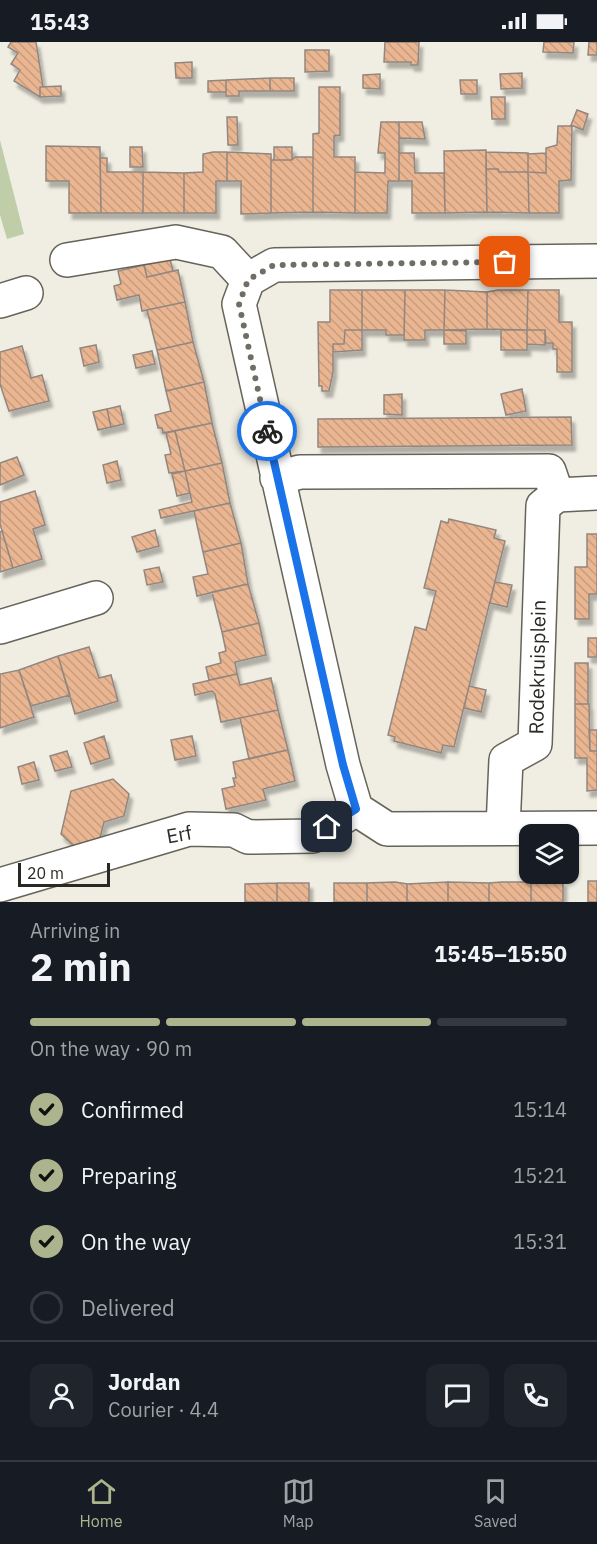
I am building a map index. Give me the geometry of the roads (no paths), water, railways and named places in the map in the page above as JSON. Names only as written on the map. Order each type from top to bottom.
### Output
[{"type":"street","points":[[67,260],[176,242],[222,252],[248,280]]},
{"type":"street","points":[[597,261],[274,265],[248,280],[239,304],[343,765],[356,809],[387,829],[597,828]]},
{"type":"street","points":[[277,478],[300,472],[549,471],[557,495],[597,494]]},
{"type":"street","name":"Rodekruisplein","points":[[503,828],[506,760],[536,744],[540,524],[543,506],[557,495]]},
{"type":"street","points":[[0,627],[96,598]]},
{"type":"street","name":"Erf","points":[[0,885],[189,830],[234,830],[248,837],[313,836],[356,809]]}]
